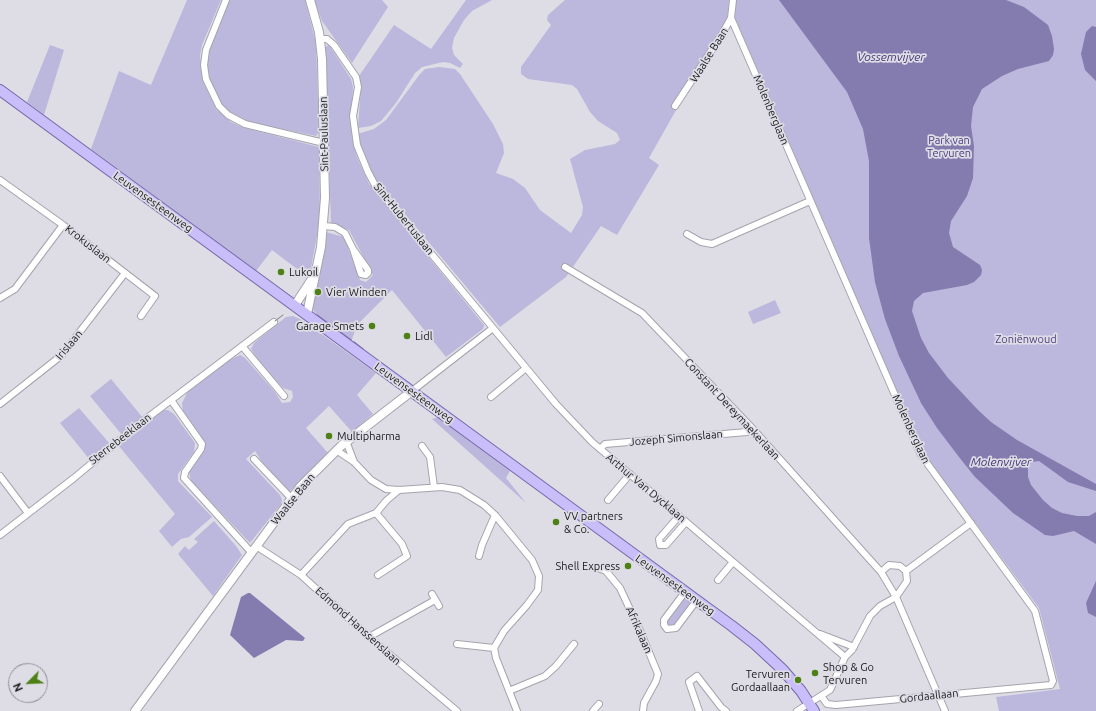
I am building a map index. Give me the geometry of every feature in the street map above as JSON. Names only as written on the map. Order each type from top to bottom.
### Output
[{"type":"main road","name":"Leuvensesteenweg","points":[[0,90],[697,600],[768,655],[792,680],[812,707]]},
{"type":"street","points":[[226,0],[206,50],[204,65],[206,79],[219,106],[228,115],[245,124],[324,143]]},
{"type":"street","name":"Sint-Pauluslaan","points":[[307,314],[324,226],[324,143],[320,39],[310,0]]},
{"type":"street","name":"Waalse Baan","points":[[675,106],[701,69],[731,18],[733,0]]},
{"type":"street","name":"Molenberglaan","points":[[731,18],[921,455],[1035,611],[1042,632],[1052,684]]},
{"type":"street","name":"Sint-Hubertuslaan","points":[[320,39],[327,39],[334,45],[356,78],[358,87],[354,110],[354,130],[359,151],[376,187],[493,328]]},
{"type":"street","name":"Krokuslaan","points":[[0,180],[63,225],[155,296],[141,316]]},
{"type":"street","points":[[687,234],[700,242],[712,244],[810,201]]},
{"type":"street","points":[[0,298],[15,289],[63,225]]},
{"type":"street","points":[[324,226],[342,230],[353,248]]},
{"type":"street","name":"Constant Dereymaekerlaan","points":[[565,267],[642,313],[752,428],[881,572],[896,597],[916,640],[937,695],[945,711]]},
{"type":"street","name":"Sint-Pauluslaan","points":[[295,306],[316,270]]},
{"type":"street","name":"Irislaan","points":[[0,404],[62,355],[125,273]]},
{"type":"street","name":"Sterrebeeklaan","points":[[0,535],[171,400],[274,322]]},
{"type":"street","name":"Waalse Baan","points":[[135,711],[291,498],[346,441],[493,328]]},
{"type":"street","name":"Arthur Van Dycklaan","points":[[493,328],[571,421],[600,449],[845,657]]},
{"type":"street","points":[[242,346],[284,396]]},
{"type":"street","points":[[491,397],[526,368]]},
{"type":"street","name":"Edmond Hanssenslaan","points":[[171,400],[202,445],[185,472],[184,478],[254,549],[301,575],[369,637],[457,711]]},
{"type":"street","name":"Jozeph Simonslaan","points":[[600,449],[606,444],[747,432],[752,428]]},
{"type":"street","points":[[346,441],[354,462]]},
{"type":"street","points":[[422,446],[430,457],[434,487]]},
{"type":"street","points":[[336,450],[354,462],[371,480],[386,489],[399,490],[434,487],[460,490],[484,505],[495,515],[532,560],[539,576],[538,590],[504,631],[494,648],[496,658],[517,711]]},
{"type":"street","points":[[254,459],[291,498]]},
{"type":"street","points":[[608,500],[630,474]]},
{"type":"street","points":[[0,476],[28,513]]},
{"type":"street","points":[[386,489],[387,500]]},
{"type":"street","points":[[301,575],[348,524],[376,513],[387,500],[399,490]]},
{"type":"street","points":[[376,513],[402,544],[407,556],[378,575]]},
{"type":"street","points":[[479,556],[482,545],[495,515]]},
{"type":"street","points":[[679,516],[659,539],[660,546],[666,545],[686,522]]},
{"type":"street","points":[[906,571],[971,523]]},
{"type":"street","points":[[718,580],[733,562]]},
{"type":"street","points":[[881,572],[885,567],[896,565],[906,571]]},
{"type":"street","name":"Afrikalaan","points":[[586,567],[595,567],[606,571],[620,588],[658,674],[656,681],[644,703],[643,711]]},
{"type":"street","points":[[797,711],[812,707],[830,690],[845,657],[854,647],[870,616],[880,606],[896,597],[907,581],[906,571]]},
{"type":"street","points":[[685,592],[664,620],[664,625],[667,629],[672,630],[676,628],[697,600]]},
{"type":"street","points":[[369,637],[437,603],[432,594]]},
{"type":"street","name":"Arthur Van Dycklaan","points":[[815,632],[854,647]]},
{"type":"street","points":[[457,644],[494,648]]},
{"type":"street","points":[[509,692],[545,676],[556,666],[574,644]]},
{"type":"street","points":[[699,711],[690,682],[697,676],[723,710]]},
{"type":"street","name":"Gordaallaan","points":[[822,696],[827,704],[836,705],[1052,684]]},
{"type":"street","points":[[593,711],[599,704]]},
{"type":"green space","points":[[187,0],[221,0],[202,45],[200,56],[203,82],[216,109],[231,122],[245,128],[319,147],[320,220],[309,278],[272,250],[256,271],[91,149],[119,71],[151,85]]},
{"type":"green space","points":[[229,0],[305,0],[316,43],[319,132],[316,136],[249,122],[229,112],[218,101],[209,84],[207,62],[209,51]]},
{"type":"green space","points":[[314,0],[382,0],[388,7],[352,63],[322,21]]},
{"type":"green space","points":[[466,0],[492,0],[472,11],[464,20],[454,38],[452,48],[454,55],[463,64],[460,68],[450,63],[443,62],[422,67],[415,73],[396,103],[381,121],[371,126],[358,128],[361,85],[359,76],[394,25],[431,49]]},
{"type":"green space","points":[[565,0],[729,0],[727,20],[649,158],[659,165],[617,235],[601,226],[566,277],[500,327],[384,189],[376,182],[362,154],[357,134],[374,129],[386,120],[425,69],[439,67],[455,69],[460,74],[493,124],[503,144],[504,153],[496,173],[513,179],[525,188],[540,210],[571,233],[582,215],[583,207],[570,159],[585,150],[615,144],[620,140],[617,133],[598,121],[590,112],[577,89],[572,85],[528,79],[521,74],[521,67],[551,25],[547,20],[548,15]]},
{"type":"green space","name":"Park van Tervuren","points":[[736,0],[1096,0],[1096,711],[999,711],[996,697],[1060,689],[1039,608],[923,453],[735,18]]},
{"type":"green space","points":[[50,45],[64,50],[44,115],[27,102]]},
{"type":"green space","points":[[329,45],[351,79],[353,87],[351,124],[353,142],[357,157],[369,184],[484,325],[483,329],[446,357],[392,290],[357,325],[351,342],[321,319],[312,309],[326,232],[344,237],[360,280],[366,282],[373,275],[349,230],[331,223],[325,47]]},
{"type":"green space","points":[[775,300],[781,313],[753,324],[748,312]]},
{"type":"green space","points":[[293,316],[302,320],[376,373],[357,395],[373,414],[352,432],[329,406],[306,428],[328,453],[290,491],[288,491],[264,465],[255,451],[246,459],[280,495],[282,500],[281,504],[250,543],[191,481],[189,472],[204,450],[205,444],[183,411],[182,403],[188,391],[229,360],[240,355],[245,358],[275,392],[282,403],[290,402],[293,397],[292,391],[283,388],[279,384],[257,359],[251,349],[254,343],[286,317]]},
{"type":"green space","points":[[111,379],[143,418],[122,435],[90,396]]},
{"type":"green space","points":[[79,408],[110,444],[90,460],[60,423]]},
{"type":"green space","points":[[164,410],[168,410],[174,414],[195,443],[194,452],[178,474],[178,481],[212,517],[189,537],[181,539],[172,547],[159,531],[175,514],[118,445]]},
{"type":"green space","points":[[438,417],[510,471],[506,478],[526,503],[432,419]]},
{"type":"green space","points":[[214,521],[242,555],[213,596],[178,554],[185,546],[189,550],[198,542],[194,539]]},
{"type":"green space","points":[[686,595],[694,601],[676,625],[668,626],[666,622]]},
{"type":"water","name":"Vossemvijver","points":[[779,0],[1006,0],[1024,7],[1048,25],[1052,36],[1054,49],[1053,55],[1049,61],[1018,69],[1002,76],[982,89],[973,107],[971,126],[974,146],[973,178],[967,196],[951,221],[949,233],[953,247],[980,265],[982,270],[981,275],[974,282],[967,285],[923,293],[914,301],[912,311],[921,338],[929,353],[948,378],[978,410],[991,422],[1017,440],[1096,484],[1096,491],[1068,482],[1039,461],[1032,462],[1028,466],[1028,477],[1031,485],[1043,500],[1052,508],[1062,513],[1077,516],[1089,516],[1096,512],[1096,544],[1074,531],[1053,536],[1045,535],[1013,513],[975,477],[937,428],[921,403],[899,356],[885,319],[875,282],[869,238],[869,161],[863,129],[847,92]]},
{"type":"water","points":[[1092,26],[1096,27],[1096,81],[1085,70],[1081,54],[1086,32]]},
{"type":"water","points":[[1096,581],[1096,617],[1088,613],[1086,603]]},
{"type":"water","points":[[250,593],[305,638],[303,641],[286,640],[254,658],[230,635],[241,597]]},
{"type":"waterway","points":[[317,315],[351,340]]},
{"type":"waterway","points":[[354,342],[363,349]]},
{"type":"tram line","points":[[275,321],[283,315]]},
{"type":"place","name":"Lukoil","points":[[281,272]]},
{"type":"place","name":"Vier Winden","points":[[318,292]]},
{"type":"place","name":"Garage Smets","points":[[372,326]]},
{"type":"place","name":"Lidl","points":[[407,336]]},
{"type":"place","name":"Multipharma","points":[[329,436]]},
{"type":"place","name":"VV partners & Co.","points":[[556,522]]},
{"type":"place","name":"Shell Express","points":[[628,566]]},
{"type":"place","name":"Shop & Go Tervuren","points":[[815,673]]},
{"type":"place","name":"Tervuren Gordaallaan","points":[[798,680]]},
{"type":"park label","name":"Zoniënwoud","points":[[1026,339]]},
{"type":"water label","name":"Molenvijver","points":[[1001,462]]}]
